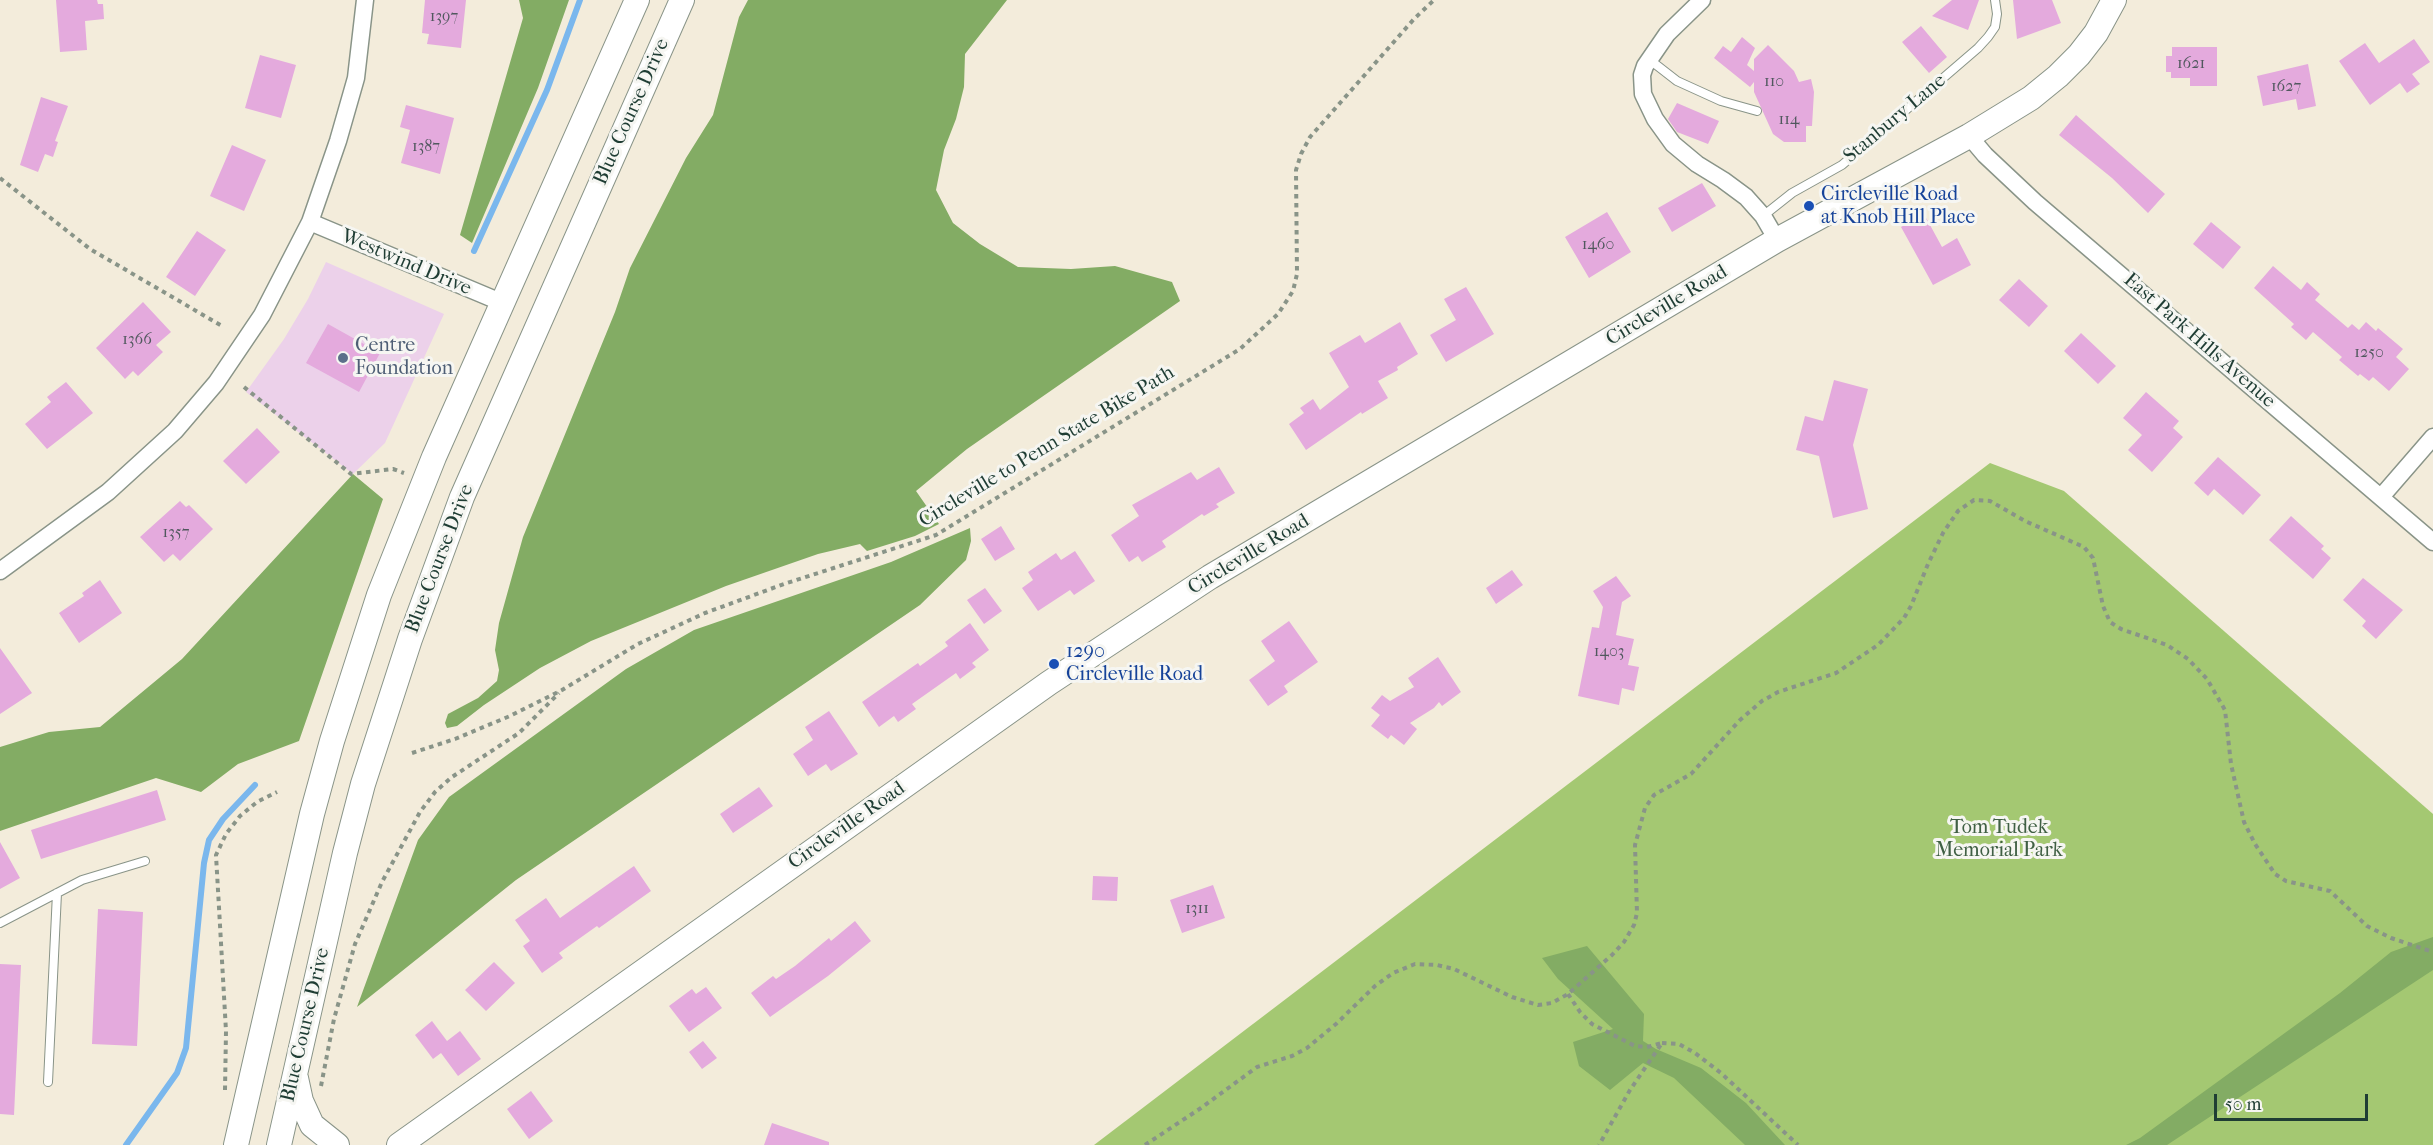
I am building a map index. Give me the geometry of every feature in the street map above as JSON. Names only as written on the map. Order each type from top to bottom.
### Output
[{"type":"main road","name":"Blue Course Drive","points":[[236,1145],[312,814],[379,595],[434,457],[637,0]]},
{"type":"main road","name":"Blue Course Drive","points":[[279,1145],[363,784],[427,588],[466,489],[681,0]]},
{"type":"main road","name":"Circleville Road","points":[[399,1145],[1049,683],[1200,583],[1777,240],[1969,136],[2031,98],[2058,76],[2096,33],[2114,0]]},
{"type":"main road","points":[[295,1072],[301,1101],[312,1125],[337,1145]]},
{"type":"street","points":[[0,571],[108,492],[175,431],[216,383],[262,315],[310,222],[338,141],[356,78],[365,0]]},
{"type":"street","points":[[1702,0],[1667,34],[1650,60],[1642,75],[1643,94],[1663,134],[1683,153],[1746,197],[1763,216],[1777,240]]},
{"type":"street","name":"East Park Hills Avenue","points":[[1969,136],[1985,155],[2036,202],[2433,542]]},
{"type":"street","name":"Westwind Drive","points":[[310,222],[504,303]]},
{"type":"street","points":[[2381,497],[2433,437]]},
{"type":"lane","name":"Stanbury Lane","points":[[1763,216],[1792,193],[1842,165],[1978,48],[1995,27],[1997,14],[1995,0]]},
{"type":"lane","points":[[1650,60],[1677,81],[1721,101],[1758,111]]},
{"type":"lane","points":[[0,923],[82,880],[145,861]]},
{"type":"lane","points":[[48,1082],[57,892]]},
{"type":"path","name":"Circleville to Penn State Bike Path","points":[[412,753],[455,739],[510,716],[562,690],[638,644],[694,618],[784,584],[936,535],[1240,350],[1278,314],[1293,291],[1297,274],[1296,170],[1301,154],[1311,137],[1336,107],[1414,19],[1434,0]]},
{"type":"path","points":[[0,178],[90,249],[222,326]]},
{"type":"path","points":[[244,387],[351,474],[393,470],[404,473]]},
{"type":"path","points":[[1144,1145],[1201,1108],[1257,1067],[1292,1056],[1313,1044],[1375,986],[1415,964],[1437,964],[1461,972],[1522,1001],[1538,1005],[1552,1003],[1568,994],[1612,955],[1624,942],[1634,925],[1637,903],[1635,845],[1643,814],[1650,800],[1662,789],[1691,774],[1733,727],[1762,701],[1778,692],[1836,673],[1878,645],[1904,618],[1932,555],[1955,516],[1966,504],[1974,500],[1990,501],[2025,522],[2084,547],[2095,563],[2103,606],[2110,622],[2121,629],[2167,645],[2188,659],[2207,680],[2225,710],[2233,774],[2244,822],[2275,874],[2286,881],[2330,891],[2367,926],[2391,938],[2433,952]]},
{"type":"path","points":[[319,1095],[334,1019],[355,944],[382,882],[420,812],[435,792],[452,777],[519,733],[562,690]]},
{"type":"path","points":[[224,1097],[226,1031],[216,855],[226,834],[240,816],[257,802],[277,792]]},
{"type":"path","points":[[1568,994],[1580,1012],[1592,1024],[1635,1046],[1679,1044],[1695,1053],[1798,1145]]},
{"type":"path","points":[[1599,1145],[1630,1090],[1662,1043]]},
{"type":"shaded area","points":[[326,262],[444,314],[385,443],[353,474],[246,392],[284,339],[308,299]]},
{"type":"green space","points":[[519,0],[569,0],[538,88],[472,243],[460,235],[523,18]]},
{"type":"green space","points":[[748,0],[1007,0],[965,54],[964,87],[956,119],[944,150],[936,190],[953,223],[980,244],[1018,267],[1071,269],[1115,266],[1172,282],[1180,301],[967,449],[916,491],[939,524],[915,536],[867,551],[860,544],[818,554],[726,586],[591,641],[540,668],[457,726],[447,728],[445,723],[448,714],[478,698],[497,681],[499,670],[495,650],[499,623],[523,537],[615,312],[630,268],[686,158],[713,115],[739,17]]},
{"type":"green space","name":"Tom Tudek Memorial Park","points":[[1990,463],[2064,491],[2433,814],[2433,1145],[1094,1145]]},
{"type":"green space","points":[[353,474],[383,499],[299,741],[238,764],[201,792],[156,778],[0,831],[0,747],[49,732],[100,727],[182,659]]},
{"type":"green space","points":[[970,528],[971,541],[966,560],[920,605],[516,880],[357,1007],[418,840],[449,797],[626,669],[694,630],[891,562]]},
{"type":"green space","points":[[2433,937],[2433,970],[2167,1145],[2126,1145],[2140,1138],[2340,993],[2391,952]]},
{"type":"green space","points":[[1587,946],[1644,1014],[1643,1041],[1701,1068],[1746,1103],[1785,1145],[1745,1145],[1674,1078],[1643,1063],[1610,1090],[1579,1066],[1573,1042],[1613,1029],[1558,979],[1542,958]]},
{"type":"building","points":[[56,0],[97,0],[98,4],[103,4],[104,19],[85,21],[87,50],[60,52]]},
{"type":"building","points":[[425,0],[466,0],[461,48],[427,44],[429,34],[422,33]]},
{"type":"building","points":[[1952,0],[1979,0],[1968,30],[1932,16]]},
{"type":"building","points":[[2013,0],[2052,0],[2061,23],[2017,39]]},
{"type":"building","points":[[1921,26],[1947,57],[1929,73],[1902,42]]},
{"type":"building","points":[[1742,37],[1755,48],[1747,65],[1754,71],[1754,59],[1768,45],[1794,71],[1799,82],[1811,79],[1814,92],[1812,126],[1806,126],[1806,142],[1784,142],[1773,134],[1754,92],[1754,82],[1750,87],[1714,58],[1723,46],[1731,52]]},
{"type":"building","points":[[2414,39],[2430,62],[2412,74],[2420,84],[2407,93],[2400,83],[2370,105],[2339,61],[2365,43],[2379,63]]},
{"type":"building","points":[[2172,47],[2217,47],[2217,86],[2190,86],[2190,78],[2171,78],[2171,72],[2166,72],[2166,56],[2172,56]]},
{"type":"building","points":[[260,55],[296,65],[281,118],[245,108]]},
{"type":"building","points":[[2308,64],[2316,106],[2298,110],[2296,99],[2263,106],[2257,76]]},
{"type":"building","points":[[41,97],[68,106],[55,141],[58,142],[53,157],[45,154],[38,172],[20,165]]},
{"type":"building","points":[[1677,103],[1719,121],[1708,144],[1677,132],[1668,119]]},
{"type":"building","points":[[406,105],[454,118],[440,174],[401,163],[410,130],[400,127]]},
{"type":"building","points":[[2076,115],[2165,194],[2148,213],[2112,178],[2059,135]]},
{"type":"building","points":[[232,145],[266,160],[244,211],[210,196]]},
{"type":"building","points":[[1702,183],[1716,206],[1672,232],[1658,208]]},
{"type":"building","points":[[1607,212],[1631,252],[1589,278],[1565,237]]},
{"type":"building","points":[[1924,214],[1942,247],[1957,238],[1971,265],[1933,285],[1901,227]]},
{"type":"building","points":[[2211,222],[2241,247],[2223,269],[2193,244]]},
{"type":"building","points":[[197,231],[226,250],[195,296],[166,277]]},
{"type":"building","points":[[2273,266],[2301,290],[2307,282],[2320,294],[2315,300],[2348,328],[2352,324],[2359,330],[2366,322],[2376,331],[2378,328],[2403,349],[2396,357],[2409,369],[2389,391],[2373,377],[2369,381],[2360,374],[2358,376],[2339,360],[2342,357],[2313,332],[2306,340],[2291,327],[2294,324],[2254,288]]},
{"type":"building","points":[[2019,279],[2048,306],[2029,327],[1999,300]]},
{"type":"building","points":[[1466,287],[1494,334],[1446,362],[1430,335],[1456,320],[1444,299]]},
{"type":"building","points":[[143,302],[171,332],[156,345],[163,352],[138,376],[133,371],[125,379],[96,348]]},
{"type":"building","points":[[1400,322],[1418,354],[1397,367],[1398,370],[1378,381],[1388,398],[1362,414],[1361,412],[1306,450],[1289,424],[1304,413],[1300,408],[1313,399],[1320,410],[1349,387],[1329,353],[1360,335],[1365,343]]},
{"type":"building","name":"Centre Foundation","points":[[328,324],[380,353],[359,392],[306,363]]},
{"type":"building","points":[[2081,333],[2116,366],[2098,384],[2064,351]]},
{"type":"building","points":[[1834,380],[1868,389],[1853,445],[1868,509],[1833,518],[1819,456],[1796,450],[1805,416],[1823,421]]},
{"type":"building","points":[[66,382],[93,413],[47,449],[25,424],[51,402],[47,397]]},
{"type":"building","points":[[2146,392],[2179,421],[2173,428],[2183,437],[2152,472],[2128,450],[2142,435],[2123,418]]},
{"type":"building","points":[[257,428],[280,452],[246,484],[223,461]]},
{"type":"building","points":[[2218,457],[2261,495],[2243,515],[2214,489],[2208,496],[2194,483]]},
{"type":"building","points":[[1219,467],[1235,493],[1216,504],[1219,507],[1204,516],[1202,514],[1162,541],[1166,547],[1142,562],[1138,556],[1129,562],[1111,535],[1139,516],[1132,505],[1191,472],[1197,480]]},
{"type":"building","points":[[180,501],[186,507],[189,505],[213,529],[180,561],[173,554],[164,562],[140,537]]},
{"type":"building","points":[[2291,516],[2324,546],[2321,549],[2331,558],[2313,579],[2269,540]]},
{"type":"building","points":[[1001,526],[1015,549],[995,561],[981,539]]},
{"type":"building","points":[[1075,551],[1095,581],[1074,595],[1070,590],[1038,611],[1022,588],[1033,580],[1028,572],[1056,553],[1061,560]]},
{"type":"building","points":[[1512,570],[1523,585],[1496,604],[1486,588]]},
{"type":"building","points":[[1616,576],[1631,596],[1622,602],[1616,635],[1634,639],[1628,665],[1639,667],[1634,691],[1622,688],[1619,705],[1578,696],[1592,627],[1599,628],[1603,607],[1593,591]]},
{"type":"building","points":[[2363,578],[2403,610],[2376,639],[2362,626],[2366,621],[2343,600]]},
{"type":"building","points":[[100,580],[122,613],[79,643],[59,613],[84,596],[82,593]]},
{"type":"building","points":[[985,588],[1002,611],[984,624],[967,600]]},
{"type":"building","points":[[1289,621],[1318,662],[1284,686],[1288,692],[1268,706],[1249,680],[1275,661],[1261,641]]},
{"type":"building","points":[[970,623],[989,650],[972,663],[976,667],[960,679],[956,673],[912,704],[916,709],[898,722],[894,716],[879,727],[862,702],[918,663],[920,666],[948,646],[945,642]]},
{"type":"building","points":[[0,648],[32,693],[0,714]]},
{"type":"building","points":[[1438,657],[1461,692],[1442,706],[1439,702],[1434,708],[1410,723],[1417,729],[1404,745],[1391,735],[1388,739],[1371,726],[1380,715],[1371,708],[1382,695],[1390,701],[1414,687],[1408,678]]},
{"type":"building","points":[[829,711],[858,754],[831,771],[826,764],[808,776],[793,754],[813,740],[805,727]]},
{"type":"building","points":[[759,787],[773,806],[733,833],[720,814]]},
{"type":"building","points":[[157,790],[166,820],[41,859],[31,830]]},
{"type":"building","points":[[0,842],[20,878],[0,889]]},
{"type":"building","points":[[634,866],[651,891],[559,953],[563,958],[542,973],[523,946],[530,941],[515,920],[546,898],[560,918]]},
{"type":"building","points":[[1093,876],[1118,877],[1117,901],[1092,900]]},
{"type":"building","points":[[1213,885],[1225,918],[1182,933],[1170,900]]},
{"type":"building","points":[[98,909],[143,912],[137,1046],[92,1044]]},
{"type":"building","points":[[855,921],[871,941],[828,976],[770,1017],[751,993],[773,976],[776,979],[795,966],[829,938],[831,941]]},
{"type":"building","points":[[494,962],[515,983],[486,1011],[465,990]]},
{"type":"building","points":[[0,964],[21,965],[14,1115],[0,1114]]},
{"type":"building","points":[[706,987],[722,1008],[689,1032],[669,1006],[692,989],[696,994]]},
{"type":"building","points":[[432,1021],[447,1041],[460,1031],[481,1059],[458,1076],[441,1053],[433,1059],[415,1035]]},
{"type":"building","points":[[703,1041],[717,1058],[702,1069],[689,1052]]},
{"type":"building","points":[[531,1091],[553,1121],[529,1139],[507,1109]]},
{"type":"building","points":[[772,1123],[829,1142],[829,1145],[764,1145]]},
{"type":"waterway","points":[[474,251],[547,90],[580,0]]},
{"type":"waterway","points":[[126,1145],[177,1073],[186,1048],[204,863],[209,840],[223,819],[255,785]]},
{"type":"place","name":"Circleville Road at Knob Hill Place","points":[[1809,206]]},
{"type":"place","name":"Centre Foundation","points":[[343,358]]},
{"type":"place","name":"1290 Circleville Road","points":[[1054,664]]}]
